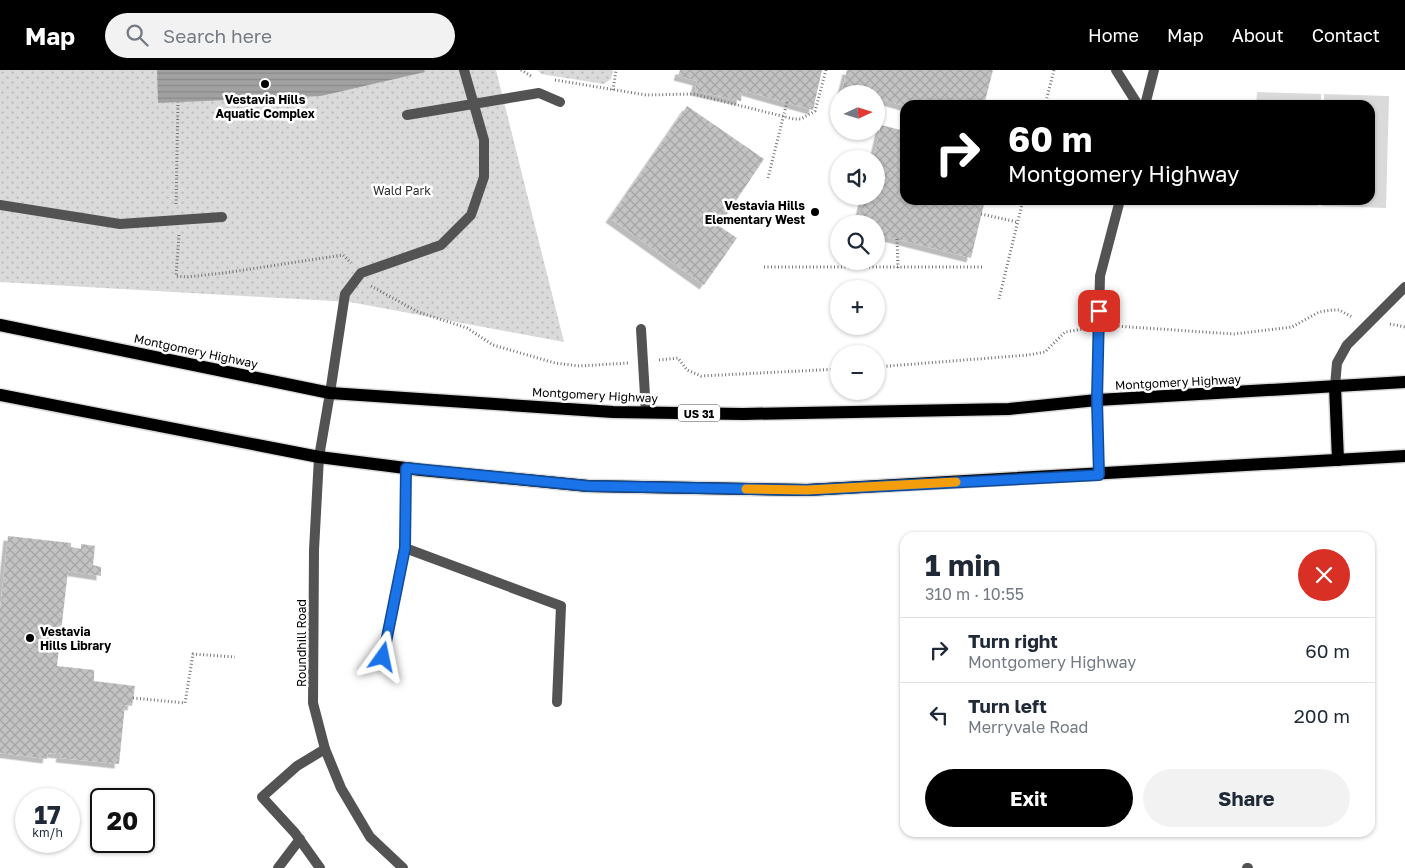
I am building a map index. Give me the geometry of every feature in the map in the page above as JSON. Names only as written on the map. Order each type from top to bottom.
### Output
[{"type":"main road","name":"Montgomery Highway","points":[[0,325],[330,393],[646,412],[744,414],[1009,409],[1097,400],[1405,382]]},
{"type":"main road","points":[[1335,386],[1338,460]]},
{"type":"main road","points":[[0,396],[320,457],[406,468],[588,486],[807,490],[1099,475],[1405,456]]},
{"type":"street","points":[[361,273],[441,246],[471,214],[484,177],[484,140],[464,70]]},
{"type":"street","points":[[1116,70],[1135,100]]},
{"type":"street","points":[[1146,100],[1154,70]]},
{"type":"street","points":[[407,115],[539,94],[560,102]]},
{"type":"street","points":[[0,205],[120,224],[222,217]]},
{"type":"street","points":[[1099,475],[1097,400],[1100,276],[1119,205]]},
{"type":"street","name":"Roundhill Road","points":[[361,273],[345,294],[320,457],[312,642],[313,702],[325,749],[342,788],[370,837],[403,868]]},
{"type":"street","points":[[1335,386],[1337,363],[1347,345],[1405,287]]},
{"type":"street","points":[[640,329],[646,412]]},
{"type":"street","points":[[383,657],[405,548],[406,468]]},
{"type":"street","points":[[405,548],[561,606],[557,702]]},
{"type":"street","points":[[320,868],[300,839],[262,796],[297,766],[325,749]]},
{"type":"street","points":[[278,868],[300,839]]},
{"type":"path","points":[[521,70],[528,75],[538,77]]},
{"type":"path","points":[[613,90],[616,70]]},
{"type":"path","points":[[547,79],[660,96],[693,94],[801,119],[815,111],[826,70]]},
{"type":"path","points":[[1047,100],[1054,70]]},
{"type":"path","points":[[178,102],[175,199],[180,242],[176,276],[188,277],[224,273],[343,255],[373,288],[418,312],[467,328],[493,345],[555,363],[579,366],[678,358],[687,370],[701,376],[830,369]]},
{"type":"path","points":[[768,178],[787,102]]},
{"type":"path","points":[[999,299],[1022,205]]},
{"type":"path","points":[[982,214],[1017,222]]},
{"type":"path","points":[[897,239],[898,268]]},
{"type":"path","points":[[764,267],[830,266]]},
{"type":"path","points":[[885,268],[983,267]]},
{"type":"path","points":[[885,366],[1028,355],[1045,352],[1066,332],[1120,326],[1234,334],[1261,332],[1292,327],[1319,312],[1332,310],[1371,321],[1405,327]]},
{"type":"path","points":[[133,698],[185,703],[193,654],[235,658]]},
{"type":"green space","name":"Wald Park","points":[[0,70],[496,70],[564,342],[350,302],[0,282]]},
{"type":"green space","points":[[538,70],[613,70],[611,79],[604,84],[541,74]]},
{"type":"green space","points":[[1257,92],[1321,94],[1321,100],[1256,100]]},
{"type":"green space","points":[[1324,94],[1389,96],[1386,208],[1322,206],[1375,205],[1375,100],[1324,100]]},
{"type":"green space","points":[[1254,205],[1318,205],[1318,206]]},
{"type":"shaded area","name":"Vestavia Hills Aquatic Complex","points":[[157,70],[424,70],[425,72],[321,96],[158,103]]},
{"type":"building","points":[[680,70],[822,70],[813,110],[742,90],[741,101],[695,91],[697,81],[678,76]]},
{"type":"building","points":[[847,70],[993,70],[985,100],[900,100],[900,105],[885,100],[885,85],[843,85]]},
{"type":"building","points":[[687,106],[764,159],[719,226],[737,238],[704,285],[610,218]]},
{"type":"building","points":[[885,126],[900,130],[900,205],[984,205],[971,258],[885,236],[885,215],[859,215],[862,205],[885,205],[885,150],[875,150],[877,140],[885,140]]},
{"type":"building","name":"Vestavia Hills Library","points":[[8,536],[71,543],[71,547],[81,549],[81,544],[95,546],[93,565],[101,567],[101,576],[68,571],[57,666],[94,670],[94,681],[135,686],[132,706],[125,705],[119,764],[60,758],[61,754],[48,753],[47,759],[0,753],[0,610]]},
{"type":"slow traffic","points":[[746,489],[807,490],[956,482]]},
{"type":"place","name":"Vestavia Hills Aquatic Complex","points":[[265,84]]},
{"type":"place","name":"Vestavia Hills Elementary West","points":[[815,212]]},
{"type":"place","name":"Vestavia Hills Library","points":[[30,638]]},
{"type":"route","points":[[383,657],[405,548],[406,468],[588,486],[807,490],[1099,475],[1097,400],[1099,311]]}]
